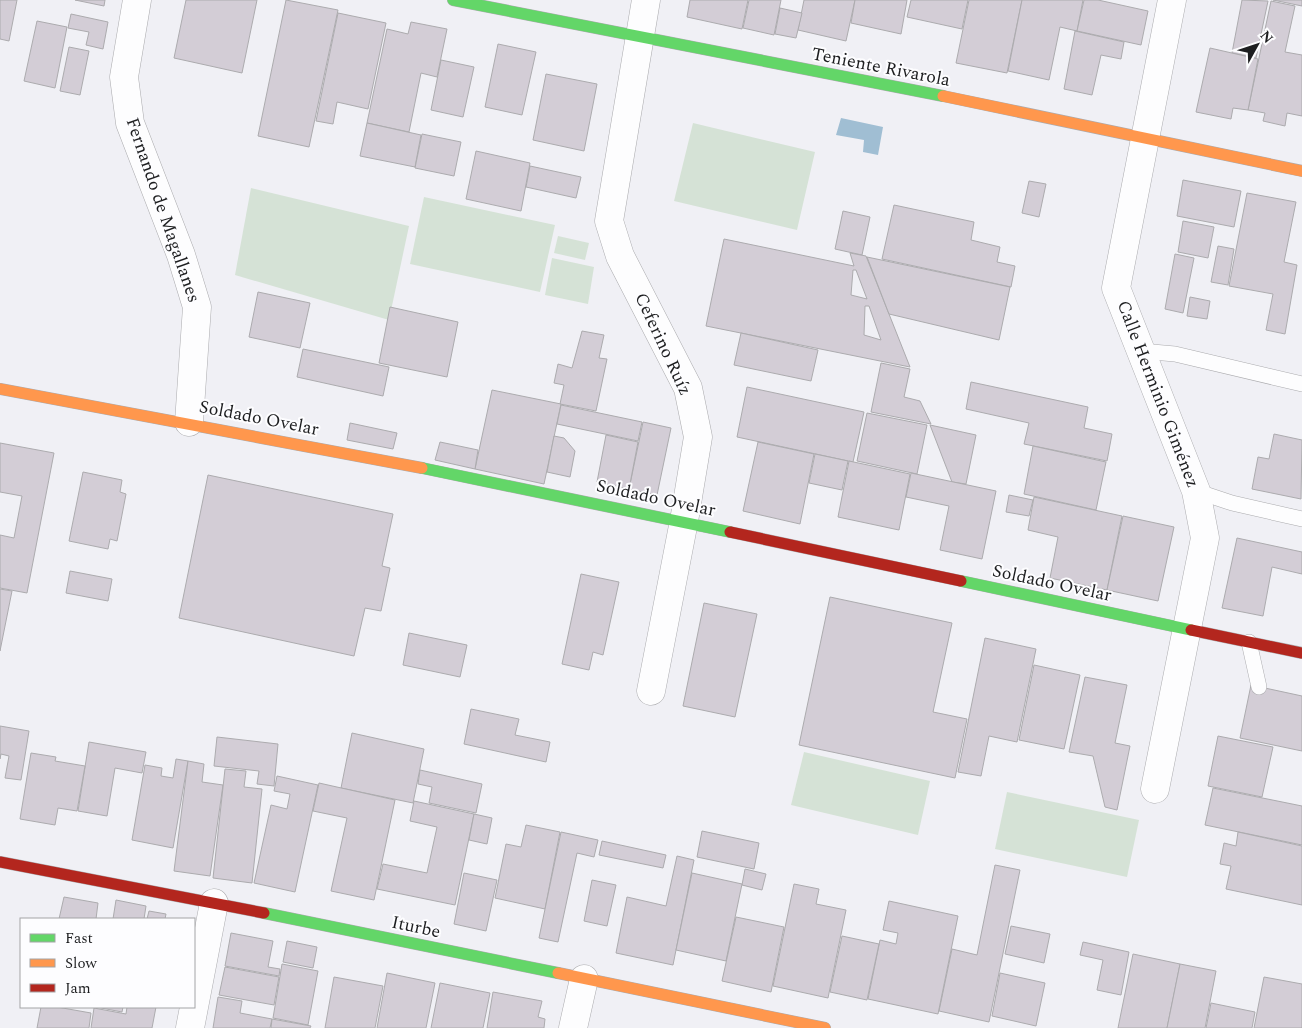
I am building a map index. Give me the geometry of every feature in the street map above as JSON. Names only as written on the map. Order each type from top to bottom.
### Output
[{"type":"street","name":"Fernando de Magallanes","points":[[137,0],[124,77],[130,124],[181,255],[197,307],[190,422]]},
{"type":"street","name":"Teniente Rivarola","points":[[452,0],[638,38],[1145,135],[1302,171]]},
{"type":"street","name":"Ceferino Ruíz","points":[[646,0],[638,38],[609,221],[620,256],[688,388],[698,437],[684,521],[650,691]]},
{"type":"street","name":"Calle Herminio Giménez","points":[[1155,789],[1206,538],[1196,491],[1116,288],[1172,0]]},
{"type":"street","name":"Soldado Ovelar","points":[[0,389],[190,422],[684,521],[1302,653]]},
{"type":"street","name":"Iturbe","points":[[0,862],[214,903],[825,1028]]},
{"type":"street","points":[[195,1002],[214,903]]},
{"type":"street","points":[[573,1028],[584,979]]},
{"type":"street","points":[[190,1028],[194,1008]]},
{"type":"lane","points":[[1141,351],[1175,354],[1302,384]]},
{"type":"lane","points":[[1196,491],[1232,504],[1302,519]]},
{"type":"lane","points":[[1249,642],[1259,687]]},
{"type":"shaded area","points":[[693,123],[815,152],[797,230],[674,201]]},
{"type":"shaded area","points":[[251,188],[409,226],[389,320],[235,275]]},
{"type":"shaded area","points":[[424,197],[555,225],[540,292],[410,264]]},
{"type":"shaded area","points":[[558,236],[589,243],[585,260],[554,253]]},
{"type":"shaded area","points":[[552,258],[594,267],[588,304],[545,295]]},
{"type":"shaded area","points":[[804,752],[930,781],[918,835],[791,805]]},
{"type":"shaded area","points":[[1007,792],[1139,820],[1127,877],[995,849]]},
{"type":"water","points":[[841,118],[883,127],[878,155],[863,152],[864,140],[836,135]]},
{"type":"building","points":[[0,0],[17,0],[9,41],[0,39]]},
{"type":"building","points":[[75,0],[105,0],[104,6]]},
{"type":"building","points":[[186,0],[257,0],[242,73],[174,58]]},
{"type":"building","points":[[286,0],[338,10],[309,147],[258,136]]},
{"type":"building","points":[[690,0],[748,0],[742,29],[687,17]]},
{"type":"building","points":[[749,0],[781,0],[774,35],[743,28]]},
{"type":"building","points":[[804,0],[855,0],[846,41],[798,30]]},
{"type":"building","points":[[855,0],[907,0],[901,34],[851,23]]},
{"type":"building","points":[[911,0],[968,0],[962,29],[907,17]]},
{"type":"building","points":[[969,0],[1022,0],[1007,73],[956,63]]},
{"type":"building","points":[[1022,0],[1083,0],[1077,31],[1060,27],[1049,80],[1008,71]]},
{"type":"building","points":[[1084,0],[1098,0],[1148,11],[1141,45],[1077,31]]},
{"type":"building","points":[[1242,0],[1268,1],[1256,58],[1232,53]]},
{"type":"building","points":[[1273,0],[1302,0],[1302,6]]},
{"type":"building","points":[[1271,1],[1295,6],[1285,52],[1302,55],[1302,116],[1287,113],[1285,126],[1263,121],[1265,113],[1248,110]]},
{"type":"building","points":[[780,8],[802,13],[796,38],[775,34]]},
{"type":"building","points":[[338,13],[386,23],[368,109],[337,102],[333,124],[316,121]]},
{"type":"building","points":[[71,14],[108,22],[103,49],[86,45],[89,32],[68,28]]},
{"type":"building","points":[[37,21],[67,27],[55,88],[24,81]]},
{"type":"building","points":[[411,22],[447,29],[437,77],[421,73],[409,132],[367,123],[387,29],[408,34]]},
{"type":"building","points":[[1075,31],[1124,42],[1121,59],[1101,55],[1092,95],[1064,89]]},
{"type":"building","points":[[498,44],[536,52],[522,115],[485,107]]},
{"type":"building","points":[[69,47],[89,51],[80,95],[60,91]]},
{"type":"building","points":[[1210,48],[1258,59],[1248,110],[1233,108],[1231,119],[1196,112]]},
{"type":"building","points":[[441,60],[474,67],[463,117],[431,110]]},
{"type":"building","points":[[546,74],[597,84],[584,151],[533,140]]},
{"type":"building","points":[[367,123],[421,135],[415,167],[360,156]]},
{"type":"building","points":[[422,134],[461,142],[454,176],[415,168]]},
{"type":"building","points":[[476,151],[530,163],[521,211],[466,199]]},
{"type":"building","points":[[530,166],[581,177],[576,198],[526,187]]},
{"type":"building","points":[[1183,180],[1241,191],[1234,227],[1177,216]]},
{"type":"building","points":[[1029,181],[1046,184],[1039,217],[1022,213]]},
{"type":"building","points":[[1247,193],[1296,202],[1284,262],[1297,265],[1285,334],[1266,330],[1273,294],[1229,286]]},
{"type":"building","points":[[894,205],[974,222],[971,240],[1000,247],[997,262],[1015,266],[1011,287],[882,259]]},
{"type":"building","points":[[843,211],[870,217],[862,255],[835,249]]},
{"type":"building","points":[[1183,221],[1214,227],[1208,258],[1178,252]]},
{"type":"building","points":[[724,239],[854,266],[850,253],[866,256],[910,367],[706,326]],"holes":[[[853,270],[856,270],[867,299],[851,295]],[[865,306],[869,306],[881,340],[864,335]]]},
{"type":"building","points":[[1218,246],[1234,249],[1228,285],[1211,282]]},
{"type":"building","points":[[1175,254],[1194,258],[1183,313],[1165,309]]},
{"type":"building","points":[[867,257],[1010,287],[999,340],[889,314]]},
{"type":"building","points":[[258,292],[310,303],[300,348],[249,337]]},
{"type":"building","points":[[1190,297],[1210,301],[1207,319],[1187,316]]},
{"type":"building","points":[[390,307],[458,322],[447,377],[379,363]]},
{"type":"building","points":[[582,331],[604,335],[599,358],[607,359],[596,411],[560,404],[564,385],[554,383],[558,364],[572,368]]},
{"type":"building","points":[[741,333],[818,350],[811,381],[734,365]]},
{"type":"building","points":[[303,349],[389,367],[383,396],[297,377]]},
{"type":"building","points":[[881,363],[910,369],[904,397],[920,401],[931,424],[871,412]]},
{"type":"building","points":[[971,382],[1088,407],[1084,428],[1112,434],[1107,461],[1024,444],[1029,423],[966,409]]},
{"type":"building","points":[[747,387],[864,412],[853,462],[737,437]]},
{"type":"building","points":[[492,390],[561,404],[544,484],[475,469]]},
{"type":"building","points":[[561,405],[642,422],[638,441],[557,424]]},
{"type":"building","points":[[867,413],[927,425],[917,474],[857,461]]},
{"type":"building","points":[[643,422],[671,428],[657,495],[629,489]]},
{"type":"building","points":[[350,423],[397,433],[393,449],[347,440]]},
{"type":"building","points":[[930,425],[976,435],[966,484],[952,482]]},
{"type":"building","points":[[1274,434],[1302,440],[1301,499],[1252,489],[1258,457],[1269,459]]},
{"type":"building","points":[[606,435],[638,442],[629,489],[597,482]]},
{"type":"building","points":[[554,436],[564,438],[575,451],[570,477],[547,472]]},
{"type":"building","points":[[440,442],[478,450],[475,469],[435,460]]},
{"type":"building","points":[[758,442],[814,454],[800,524],[743,511]]},
{"type":"building","points":[[0,443],[54,453],[27,593],[0,588],[0,535],[14,538],[22,496],[0,492]]},
{"type":"building","points":[[1033,446],[1106,462],[1096,510],[1024,494]]},
{"type":"building","points":[[815,454],[848,461],[842,490],[809,483]]},
{"type":"building","points":[[849,461],[910,474],[899,530],[838,517]]},
{"type":"building","points":[[83,472],[122,480],[120,492],[126,494],[117,541],[110,539],[108,549],[69,541]]},
{"type":"building","points":[[911,473],[996,491],[982,559],[940,550],[949,506],[906,497]]},
{"type":"building","points":[[208,475],[393,514],[382,566],[390,568],[381,611],[365,608],[354,656],[179,618]]},
{"type":"building","points":[[1009,495],[1033,500],[1029,516],[1006,512]]},
{"type":"building","points":[[1034,497],[1122,516],[1107,590],[1050,578],[1058,537],[1028,530]]},
{"type":"building","points":[[1123,516],[1174,527],[1158,601],[1107,590]]},
{"type":"building","points":[[1237,538],[1302,552],[1302,574],[1272,567],[1263,616],[1222,608]]},
{"type":"building","points":[[70,571],[112,579],[108,601],[66,593]]},
{"type":"building","points":[[581,574],[619,582],[603,655],[593,652],[589,670],[562,664]]},
{"type":"building","points":[[0,589],[12,591],[0,651]]},
{"type":"building","points":[[830,597],[952,623],[933,712],[967,719],[955,778],[799,745]]},
{"type":"building","points":[[704,603],[757,614],[735,717],[683,706]]},
{"type":"building","points":[[409,633],[467,645],[460,677],[403,665]]},
{"type":"building","points":[[985,638],[1036,649],[1017,742],[989,736],[981,776],[958,772]]},
{"type":"building","points":[[1034,665],[1080,675],[1064,749],[1019,740]]},
{"type":"building","points":[[1085,677],[1127,685],[1115,743],[1130,746],[1117,810],[1105,807],[1093,756],[1069,752]]},
{"type":"building","points":[[1251,685],[1302,696],[1302,751],[1240,738]]},
{"type":"building","points":[[471,709],[519,719],[515,735],[550,742],[546,762],[464,744]]},
{"type":"building","points":[[0,726],[29,731],[21,780],[5,778],[9,756],[1,754],[0,759]]},
{"type":"building","points":[[352,733],[424,749],[413,803],[341,788]]},
{"type":"building","points":[[1218,736],[1273,747],[1262,797],[1208,786]]},
{"type":"building","points":[[217,737],[278,744],[274,786],[257,784],[259,771],[214,766]]},
{"type":"building","points":[[89,742],[146,752],[142,773],[115,768],[107,816],[78,811]]},
{"type":"building","points":[[31,753],[56,757],[55,761],[85,766],[77,811],[58,808],[55,825],[20,819]]},
{"type":"building","points":[[176,759],[188,761],[173,848],[132,840],[145,765],[162,768],[161,776],[173,778]]},
{"type":"building","points":[[188,761],[204,764],[202,782],[223,785],[210,876],[174,871]]},
{"type":"building","points":[[225,769],[246,771],[244,787],[262,789],[252,883],[213,878]]},
{"type":"building","points":[[420,770],[482,784],[476,813],[429,803],[432,787],[418,784]]},
{"type":"building","points":[[277,776],[318,785],[295,892],[254,883],[271,805],[287,809],[290,794],[274,791]]},
{"type":"building","points":[[319,783],[395,800],[374,900],[331,891],[347,818],[313,811]]},
{"type":"building","points":[[1213,788],[1302,806],[1302,845],[1205,825]]},
{"type":"building","points":[[414,801],[474,814],[455,905],[377,889],[383,864],[427,873],[437,827],[410,821]]},
{"type":"building","points":[[474,814],[492,818],[487,844],[469,840]]},
{"type":"building","points":[[526,825],[560,832],[545,909],[495,898],[506,844],[521,847]]},
{"type":"building","points":[[702,831],[759,843],[754,869],[697,857]]},
{"type":"building","points":[[561,832],[598,840],[594,857],[577,853],[558,942],[539,938]]},
{"type":"building","points":[[1238,832],[1302,846],[1302,905],[1226,889],[1231,866],[1220,864],[1224,843],[1236,846]]},
{"type":"building","points":[[602,841],[666,855],[663,868],[599,855]]},
{"type":"building","points":[[677,856],[694,860],[673,965],[616,953],[627,897],[666,906]]},
{"type":"building","points":[[995,865],[1020,870],[989,1022],[939,1011],[952,949],[977,955]]},
{"type":"building","points":[[745,869],[766,874],[762,890],[742,885]]},
{"type":"building","points":[[464,873],[497,880],[486,931],[454,924]]},
{"type":"building","points":[[692,873],[742,884],[726,961],[676,950]]},
{"type":"building","points":[[592,880],[616,885],[607,926],[584,921]]},
{"type":"building","points":[[794,884],[819,889],[816,904],[846,910],[828,998],[773,986]]},
{"type":"building","points":[[64,897],[98,903],[96,918],[59,918]]},
{"type":"building","points":[[116,900],[146,906],[144,918],[113,918]]},
{"type":"building","points":[[889,901],[958,916],[938,1014],[868,999],[880,940],[896,944],[898,933],[883,930]]},
{"type":"building","points":[[149,911],[166,914],[165,918],[147,918]]},
{"type":"building","points":[[736,917],[784,927],[771,992],[722,981]]},
{"type":"building","points":[[1011,926],[1050,934],[1044,963],[1005,954]]},
{"type":"building","points":[[231,933],[273,941],[268,967],[280,969],[279,976],[225,966]]},
{"type":"building","points":[[842,936],[879,944],[867,1000],[830,992]]},
{"type":"building","points":[[287,941],[317,947],[313,968],[283,962]]},
{"type":"building","points":[[1083,942],[1129,952],[1121,995],[1097,990],[1103,960],[1080,955]]},
{"type":"building","points":[[1133,954],[1180,964],[1167,1028],[1118,1028]]},
{"type":"building","points":[[282,964],[318,971],[308,1025],[273,1018]]},
{"type":"building","points":[[1180,964],[1216,971],[1205,1028],[1167,1028]]},
{"type":"building","points":[[225,967],[279,977],[274,1005],[219,995]]},
{"type":"building","points":[[387,973],[435,983],[426,1028],[377,1028]]},
{"type":"building","points":[[1000,973],[1045,983],[1036,1026],[992,1016]]},
{"type":"building","points":[[334,977],[383,986],[375,1028],[325,1028]]},
{"type":"building","points":[[1264,977],[1302,984],[1302,1028],[1254,1028]]},
{"type":"building","points":[[440,983],[490,993],[483,1028],[431,1028]]},
{"type":"building","points":[[493,992],[542,1001],[538,1017],[545,1019],[544,1028],[487,1028]]},
{"type":"building","points":[[218,997],[242,1001],[240,1013],[272,1019],[270,1028],[213,1028]]},
{"type":"building","points":[[1211,1003],[1255,1012],[1252,1028],[1206,1028]]},
{"type":"building","points":[[41,1008],[63,1008],[91,1013],[89,1028],[37,1028]]},
{"type":"building","points":[[94,1008],[126,1014],[127,1008],[156,1008],[152,1028],[91,1028]]},
{"type":"building","points":[[101,1008],[123,1008],[122,1012]]},
{"type":"building","points":[[272,1019],[311,1026],[310,1028],[271,1028]]},
{"type":"traffic: fast","points":[[453,0],[943,96]]},
{"type":"traffic: fast","points":[[422,468],[730,532]]},
{"type":"traffic: fast","points":[[961,581],[1191,630]]},
{"type":"traffic: fast","points":[[264,913],[558,973]]},
{"type":"traffic: slow","points":[[943,96],[1302,171]]},
{"type":"traffic: slow","points":[[0,389],[422,468]]},
{"type":"traffic: slow","points":[[558,973],[825,1028]]},
{"type":"traffic: jam","points":[[730,532],[961,581]]},
{"type":"traffic: jam","points":[[1191,630],[1302,653]]},
{"type":"traffic: jam","points":[[0,862],[264,913]]}]
